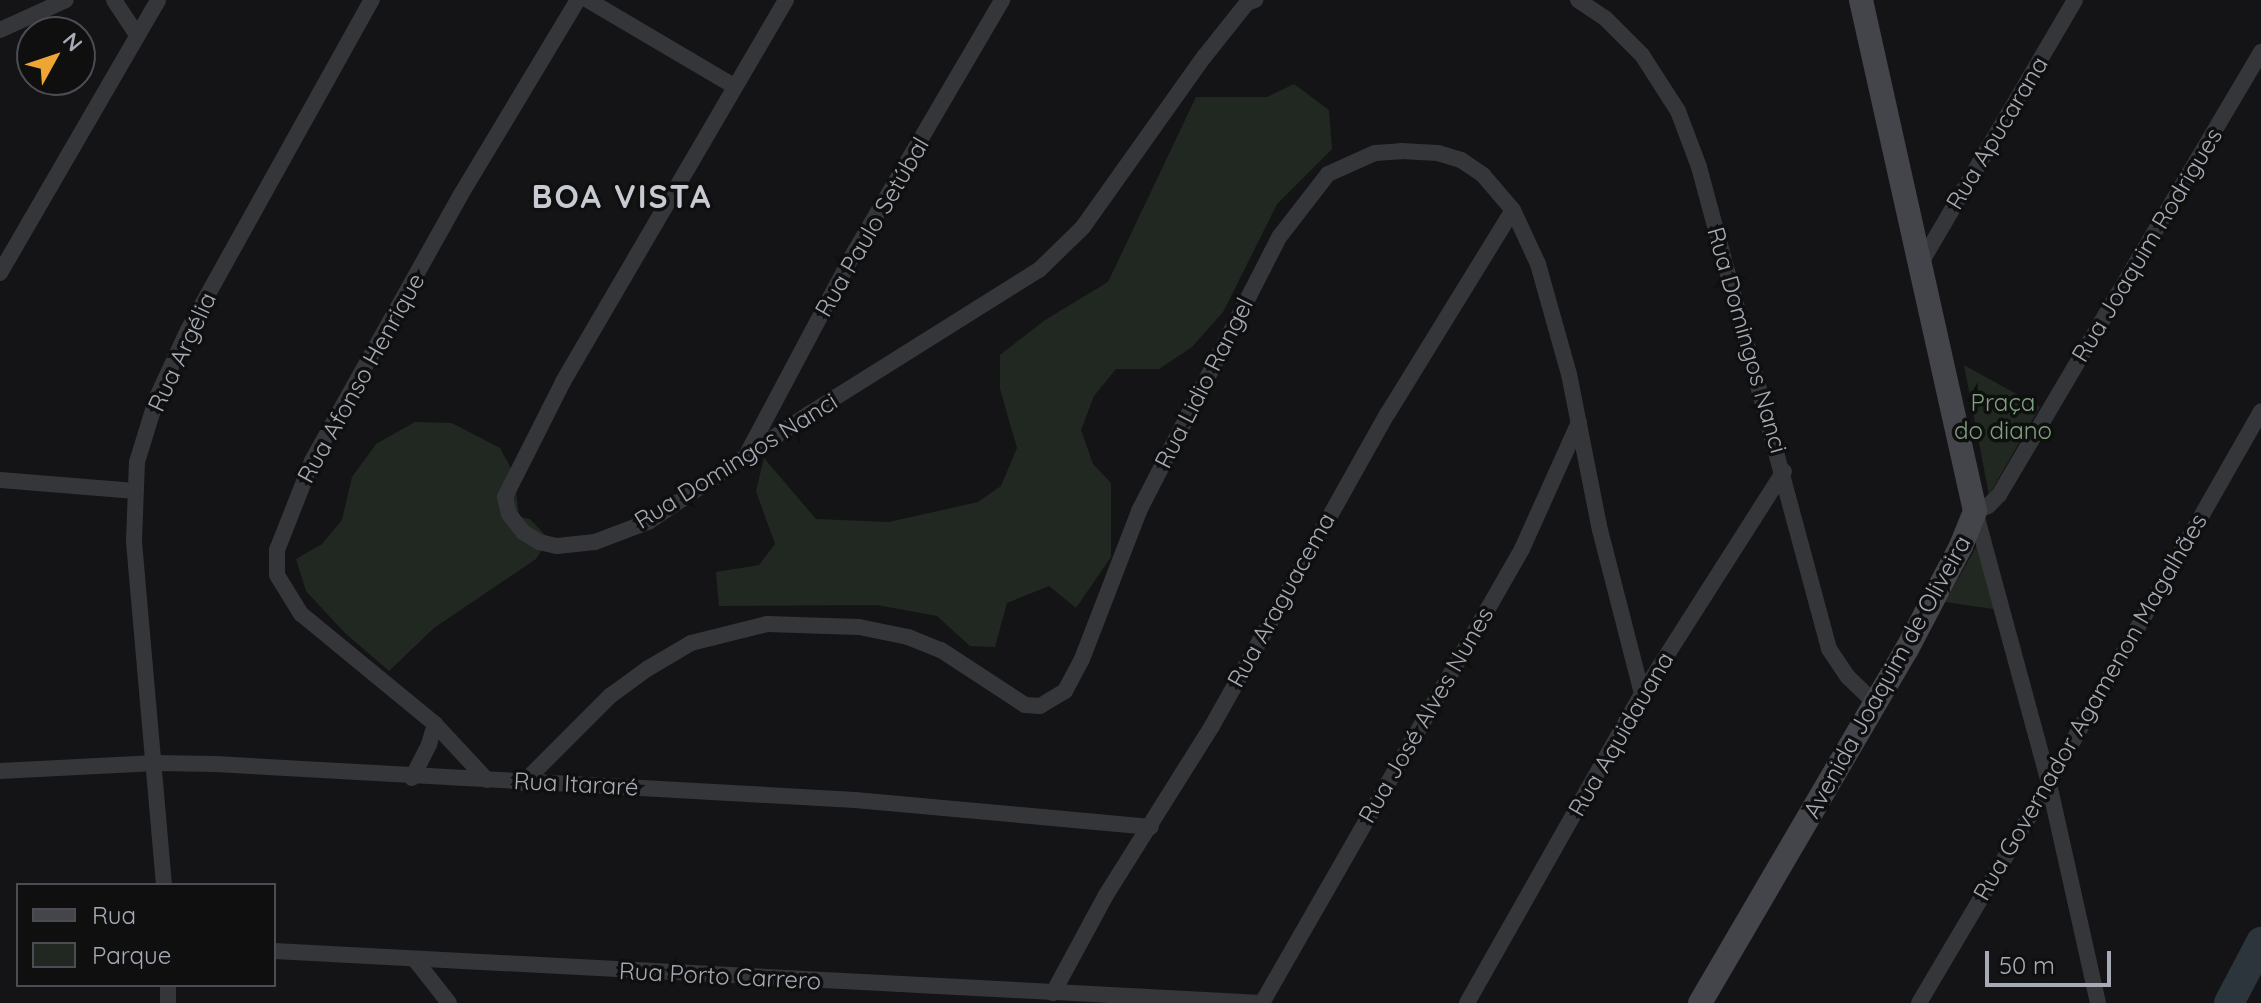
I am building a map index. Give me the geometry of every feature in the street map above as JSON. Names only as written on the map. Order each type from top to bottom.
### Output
[{"type":"main road","name":"Avenida Joaquim de Oliveira","points":[[1700,1003],[1875,703],[1954,559],[1975,511],[1919,266],[1864,3]]},
{"type":"street","points":[[0,30],[66,0]]},
{"type":"street","points":[[114,0],[137,35]]},
{"type":"street","points":[[0,273],[158,0]]},
{"type":"street","name":"Rua Argélia","points":[[164,883],[156,763],[134,540],[137,462],[157,397],[182,343],[372,0]]},
{"type":"street","name":"Rua Afonso Henrique","points":[[487,780],[435,724],[301,614],[277,575],[277,550],[312,461],[460,196],[578,0]]},
{"type":"street","points":[[588,0],[734,86]]},
{"type":"street","name":"Rua Domingos Nanci","points":[[786,0],[563,382],[505,497],[509,514],[523,532],[539,542],[557,546],[595,542],[648,522],[1039,270],[1083,227],[1204,57],[1248,1]]},
{"type":"street","name":"Rua Paulo Setúbal","points":[[746,456],[855,251],[1002,0]]},
{"type":"street","name":"Rua Domingos Nanci","points":[[1578,0],[1605,18],[1642,55],[1678,111],[1699,167],[1784,471],[1829,649],[1848,677],[1875,703]]},
{"type":"street","name":"Rua Apucarana","points":[[1919,266],[2075,0]]},
{"type":"street","name":"Rua Joaquim Rodrigues","points":[[1975,511],[1988,506],[1999,495],[2261,52]]},
{"type":"street","name":"Rua Lidio Rangel","points":[[523,783],[610,696],[647,669],[691,643],[767,624],[859,627],[908,637],[941,650],[1025,705],[1040,706],[1065,691],[1082,659],[1139,511],[1280,236],[1328,174],[1375,153],[1438,153],[1461,160],[1483,175],[1513,210],[1538,264],[1579,422],[1619,611],[1642,694]]},
{"type":"street","name":"Rua Araguacema","points":[[1053,993],[1106,895],[1151,827],[1365,453],[1513,210]]},
{"type":"street","name":"Rua Governador Agamenon Magalhães","points":[[1919,1003],[2049,783],[2261,411]]},
{"type":"street","name":"Rua José Alves Nunes","points":[[1262,1003],[1522,549],[1579,422]]},
{"type":"street","name":"Rua Aquidauana","points":[[1467,1003],[1642,694],[1784,471]]},
{"type":"street","points":[[0,480],[136,491]]},
{"type":"street","points":[[1975,511],[2049,783],[2098,1003]]},
{"type":"street","points":[[412,778],[435,724]]},
{"type":"street","name":"Rua Itararé","points":[[0,771],[156,763],[870,801],[1151,827]]},
{"type":"street","name":"Rua Porto Carrero","points":[[276,951],[416,961],[1262,1003]]},
{"type":"street","points":[[416,961],[449,1003]]},
{"type":"green space","points":[[1294,84],[1329,110],[1332,149],[1277,204],[1223,312],[1192,347],[1159,369],[1116,369],[1094,396],[1081,430],[1093,464],[1111,483],[1111,557],[1076,608],[1049,586],[1007,603],[995,647],[970,646],[937,616],[877,605],[719,606],[716,572],[759,565],[775,544],[756,491],[764,458],[816,519],[889,522],[978,502],[1001,486],[1017,448],[1000,389],[1000,355],[1045,320],[1108,282],[1196,97],[1267,97]]},
{"type":"green space","name":"Praça do diano","points":[[1964,365],[2040,407],[1989,495]]},
{"type":"green space","points":[[415,422],[452,423],[500,448],[514,474],[519,517],[530,519],[549,539],[536,559],[434,628],[389,671],[345,633],[306,591],[296,559],[322,544],[342,520],[352,477],[376,444]]},
{"type":"green space","points":[[1979,542],[2000,610],[1945,602]]},
{"type":"waterway","points":[[2229,1003],[2261,942]]},
{"type":"district","name":"BOA VISTA","points":[[622,196]]}]
